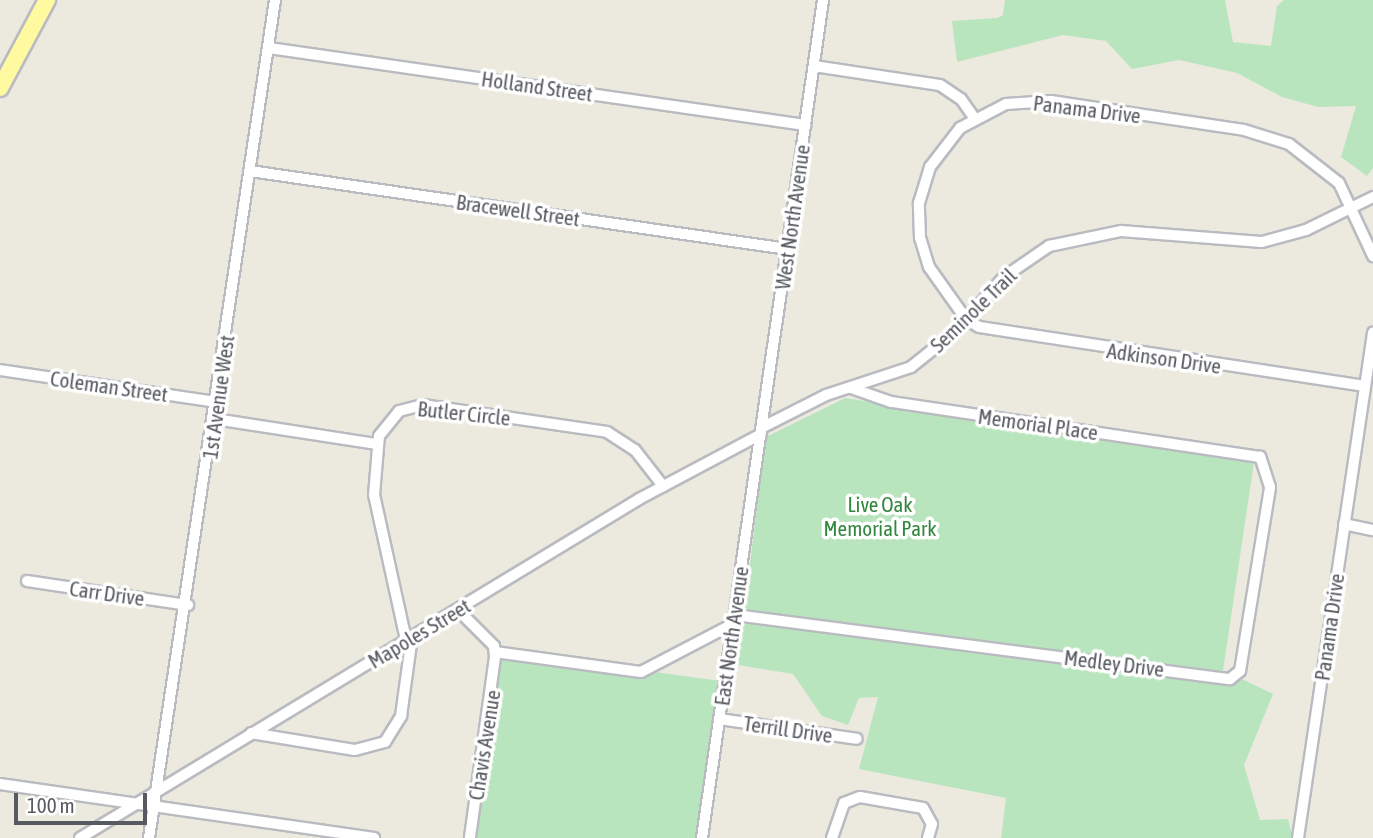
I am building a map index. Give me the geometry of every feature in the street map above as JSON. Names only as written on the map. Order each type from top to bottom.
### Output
[{"type":"main road","points":[[0,88],[47,0]]},
{"type":"street","name":"1st Avenue West","points":[[149,838],[188,605],[275,0]]},
{"type":"street","name":"West North Avenue","points":[[761,431],[823,0]]},
{"type":"street","name":"Holland Street","points":[[269,48],[805,125]]},
{"type":"street","points":[[814,66],[940,85],[961,99],[975,118]]},
{"type":"street","name":"Panama Drive","points":[[965,318],[929,267],[918,215],[935,158],[975,118],[1006,104],[1039,100],[1259,133],[1307,154],[1354,205],[1373,256]]},
{"type":"street","name":"Bracewell Street","points":[[250,171],[787,249]]},
{"type":"street","name":"Seminole Trail","points":[[761,431],[850,388],[911,367],[965,318],[1016,266],[1077,237],[1134,231],[1262,242],[1306,230],[1373,197]]},
{"type":"street","name":"Adkinson Drive","points":[[965,318],[1023,337],[1365,386]]},
{"type":"street","name":"Panama Drive","points":[[1298,838],[1373,333]]},
{"type":"street","name":"Coleman Street","points":[[0,370],[218,402]]},
{"type":"street","name":"Memorial Place","points":[[850,388],[891,402],[1227,452]]},
{"type":"street","name":"Butler Circle","points":[[377,444],[388,419],[411,406],[548,421],[620,438],[663,486]]},
{"type":"street","points":[[215,419],[377,444],[378,531],[409,639],[401,716],[385,742],[355,750],[247,733]]},
{"type":"street","name":"Mapoles Street","points":[[80,838],[141,805],[247,733],[663,486],[761,431]]},
{"type":"street","name":"East North Avenue","points":[[702,838],[761,431]]},
{"type":"street","name":"Medley Drive","points":[[734,619],[1234,678],[1241,666],[1254,601],[1270,487],[1260,457],[1227,452]]},
{"type":"street","points":[[1344,524],[1373,530]]},
{"type":"street","name":"Carr Drive","points":[[27,580],[188,605]]},
{"type":"street","points":[[458,610],[495,652],[641,673],[734,619]]},
{"type":"street","name":"Chavis Avenue","points":[[470,838],[495,652]]},
{"type":"street","name":"Terrill Drive","points":[[719,719],[857,739]]},
{"type":"street","points":[[0,784],[374,838]]},
{"type":"street","points":[[832,838],[844,803],[860,797],[923,808],[932,824],[928,838]]},
{"type":"green space","points":[[1005,0],[1225,0],[1233,42],[1271,46],[1277,6],[1284,0],[1373,0],[1373,168],[1367,176],[1341,157],[1356,106],[1318,107],[1282,97],[1237,73],[1179,60],[1132,69],[1106,41],[1063,35],[957,62],[952,21],[997,18],[1003,15]]},
{"type":"green space","name":"Live Oak Memorial Park","points":[[845,398],[1254,462],[1223,671],[744,610],[766,437]]},
{"type":"green space","points":[[770,622],[1229,683],[1242,679],[1273,694],[1244,765],[1260,820],[1288,819],[1293,838],[1001,838],[1006,798],[859,769],[878,697],[859,698],[848,725],[822,716],[793,674],[732,664],[741,623]]},
{"type":"green space","points":[[501,657],[634,677],[655,672],[720,681],[697,838],[475,838]]}]
